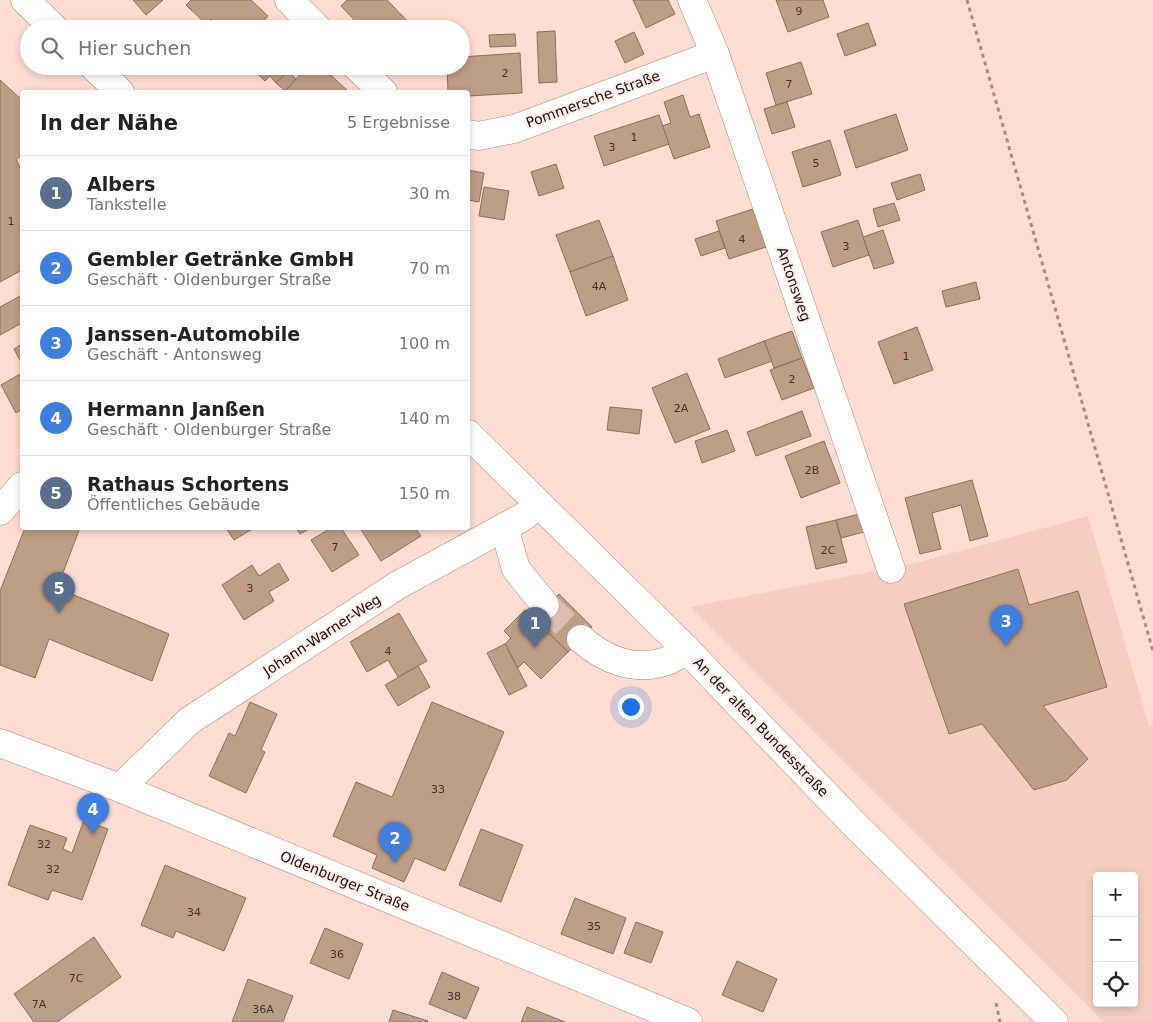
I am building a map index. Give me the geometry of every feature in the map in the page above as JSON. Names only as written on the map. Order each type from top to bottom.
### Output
[{"type":"street","points":[[25,0],[46,20]]},
{"type":"street","points":[[289,0],[309,20]]},
{"type":"street","name":"Antonsweg","points":[[692,0],[716,54],[891,569]]},
{"type":"street","name":"Pommersche Straße","points":[[470,134],[478,136],[514,129],[716,54]]},
{"type":"street","points":[[102,75],[118,90]]},
{"type":"street","points":[[365,75],[381,90]]},
{"type":"street","name":"An der alten Bundesstraße","points":[[470,436],[686,649],[854,824],[1054,1022]]},
{"type":"street","points":[[0,510],[20,488]]},
{"type":"street","name":"Johann-Warner-Weg","points":[[120,788],[189,722],[398,585],[504,528],[523,517],[539,504]]},
{"type":"street","points":[[504,528],[516,568],[545,605]]},
{"type":"street","points":[[581,639],[594,651],[625,664],[648,666],[668,661],[686,649]]},
{"type":"street","name":"Oldenburger Straße","points":[[0,743],[120,788],[688,1022]]},
{"type":"path","points":[[967,0],[1153,651]]},
{"type":"path","points":[[996,1002],[1000,1022]]},
{"type":"shaded area","points":[[1088,516],[1149,726],[1153,725],[1153,1022],[1104,1022],[690,607],[916,563]]},
{"type":"building","points":[[133,0],[163,0],[146,15]]},
{"type":"building","points":[[191,0],[251,0],[268,16],[265,20],[202,20],[186,5]]},
{"type":"building","points":[[347,0],[387,0],[406,20],[354,20],[341,6]]},
{"type":"building","points":[[633,0],[668,0],[675,14],[646,28]]},
{"type":"building","points":[[776,0],[823,0],[829,17],[788,32]]},
{"type":"building","points":[[868,23],[876,45],[845,56],[837,34]]},
{"type":"building","points":[[555,31],[557,82],[539,83],[537,32]]},
{"type":"building","points":[[634,32],[644,54],[625,63],[615,41]]},
{"type":"building","points":[[515,34],[516,46],[490,47],[489,35]]},
{"type":"building","points":[[520,53],[522,93],[470,96],[470,90],[448,90],[447,75],[470,75],[470,56]]},
{"type":"building","points":[[801,62],[812,94],[776,105],[766,73]]},
{"type":"building","points":[[259,75],[284,75],[276,83],[270,76],[265,81]]},
{"type":"building","points":[[284,75],[292,75],[296,79],[286,90],[276,83]]},
{"type":"building","points":[[300,75],[331,75],[347,90],[286,90]]},
{"type":"building","points":[[0,80],[20,98],[20,156],[16,159],[20,168],[20,271],[0,282]]},
{"type":"building","points":[[683,95],[690,117],[699,114],[710,147],[674,159],[662,126],[671,123],[664,102]]},
{"type":"building","points":[[787,102],[795,127],[772,134],[764,109]]},
{"type":"building","points":[[896,114],[908,150],[856,168],[844,131]]},
{"type":"building","points":[[659,115],[669,144],[604,166],[594,136]]},
{"type":"building","points":[[830,140],[841,175],[803,187],[792,152]]},
{"type":"building","points":[[556,164],[564,188],[539,196],[531,172]]},
{"type":"building","points":[[470,170],[484,173],[479,202],[470,200]]},
{"type":"building","points":[[920,174],[925,190],[897,200],[891,183]]},
{"type":"building","points":[[484,187],[509,191],[504,220],[479,216]]},
{"type":"building","points":[[894,203],[900,220],[878,227],[873,209]]},
{"type":"building","points":[[753,209],[766,247],[729,259],[716,221]]},
{"type":"building","points":[[599,220],[613,256],[570,272],[556,235]]},
{"type":"building","points":[[858,220],[869,255],[833,267],[821,232]]},
{"type":"building","points":[[883,230],[894,263],[874,269],[863,237]]},
{"type":"building","points":[[719,231],[725,248],[701,256],[695,239]]},
{"type":"building","points":[[613,256],[628,300],[586,316],[570,272]]},
{"type":"building","points":[[976,282],[980,299],[946,307],[942,291]]},
{"type":"building","points":[[20,296],[20,324],[0,335],[0,307]]},
{"type":"building","points":[[917,327],[933,370],[894,384],[878,342]]},
{"type":"building","points":[[792,331],[802,358],[774,368],[764,341]]},
{"type":"building","points":[[764,341],[772,361],[725,378],[718,359]]},
{"type":"building","points":[[20,345],[20,360],[14,349]]},
{"type":"building","points":[[802,358],[814,388],[782,400],[770,370]]},
{"type":"building","points":[[687,373],[710,429],[675,443],[652,388]]},
{"type":"building","points":[[20,374],[20,410],[16,413],[1,385]]},
{"type":"building","points":[[610,407],[642,410],[639,434],[607,430]]},
{"type":"building","points":[[802,411],[811,436],[756,456],[747,432]]},
{"type":"building","points":[[727,430],[735,451],[702,463],[695,441]]},
{"type":"building","points":[[824,441],[840,483],[801,498],[785,456]]},
{"type":"building","points":[[972,480],[988,536],[970,541],[961,505],[932,513],[941,549],[920,554],[905,498]]},
{"type":"building","points":[[859,514],[864,532],[841,538],[836,520]]},
{"type":"building","points":[[836,520],[847,562],[816,569],[806,527]]},
{"type":"building","points":[[24,530],[79,530],[57,588],[169,634],[152,681],[49,639],[35,678],[0,665],[0,591]]},
{"type":"building","points":[[227,530],[251,530],[234,540]]},
{"type":"building","points":[[297,530],[307,530],[300,534]]},
{"type":"building","points":[[328,530],[342,530],[359,555],[332,572],[311,540]]},
{"type":"building","points":[[361,530],[416,530],[421,536],[381,561]]},
{"type":"building","points":[[279,563],[289,580],[269,592],[274,601],[244,620],[222,585],[252,565],[259,576]]},
{"type":"building","points":[[1018,569],[1029,605],[1078,591],[1107,687],[1043,706],[1088,759],[1067,780],[1034,790],[982,724],[949,734],[904,604]]},
{"type":"building","points":[[559,594],[592,627],[568,652],[534,619]]},
{"type":"building","points":[[525,610],[568,652],[541,679],[524,662],[518,668],[505,644],[511,638],[504,631]]},
{"type":"building","points":[[399,613],[427,661],[398,677],[388,660],[367,672],[350,642]]},
{"type":"building","points":[[505,644],[527,686],[509,695],[487,653]]},
{"type":"building","points":[[418,666],[430,687],[398,706],[385,685]]},
{"type":"building","points":[[250,702],[277,714],[261,750],[265,752],[246,793],[209,776],[229,733],[235,736]]},
{"type":"building","points":[[432,702],[504,732],[445,871],[415,858],[404,882],[372,868],[377,855],[333,836],[356,782],[392,797]]},
{"type":"building","points":[[84,820],[108,829],[82,900],[52,890],[48,900],[8,885],[30,825],[67,838],[63,849],[72,853]]},
{"type":"building","points":[[481,829],[523,845],[501,902],[459,885]]},
{"type":"building","points":[[165,865],[246,898],[224,951],[176,931],[173,938],[141,925]]},
{"type":"building","points":[[575,898],[626,918],[613,954],[561,934]]},
{"type":"building","points":[[636,922],[663,932],[651,963],[624,953]]},
{"type":"building","points":[[325,928],[363,944],[349,979],[310,963]]},
{"type":"building","points":[[94,937],[121,977],[57,1022],[34,1022],[14,994]]},
{"type":"building","points":[[737,961],[777,979],[763,1012],[722,995]]},
{"type":"building","points":[[442,972],[479,988],[466,1019],[429,1004]]},
{"type":"building","points":[[248,979],[293,996],[283,1022],[232,1022]]},
{"type":"building","points":[[527,1007],[565,1022],[521,1022]]},
{"type":"building","points":[[393,1010],[428,1021],[389,1022]]},
{"type":"tunnel","points":[[545,605],[581,639]]},
{"type":"place","name":"Rathaus Schortens","points":[[59,613]]},
{"type":"place","name":"Janssen-Automobile","points":[[1006,646]]},
{"type":"place","name":"Albers","points":[[535,648]]},
{"type":"place","name":"Hermann Janßen","points":[[93,834]]},
{"type":"place","name":"Gembler Getränke GmbH","points":[[395,863]]}]
